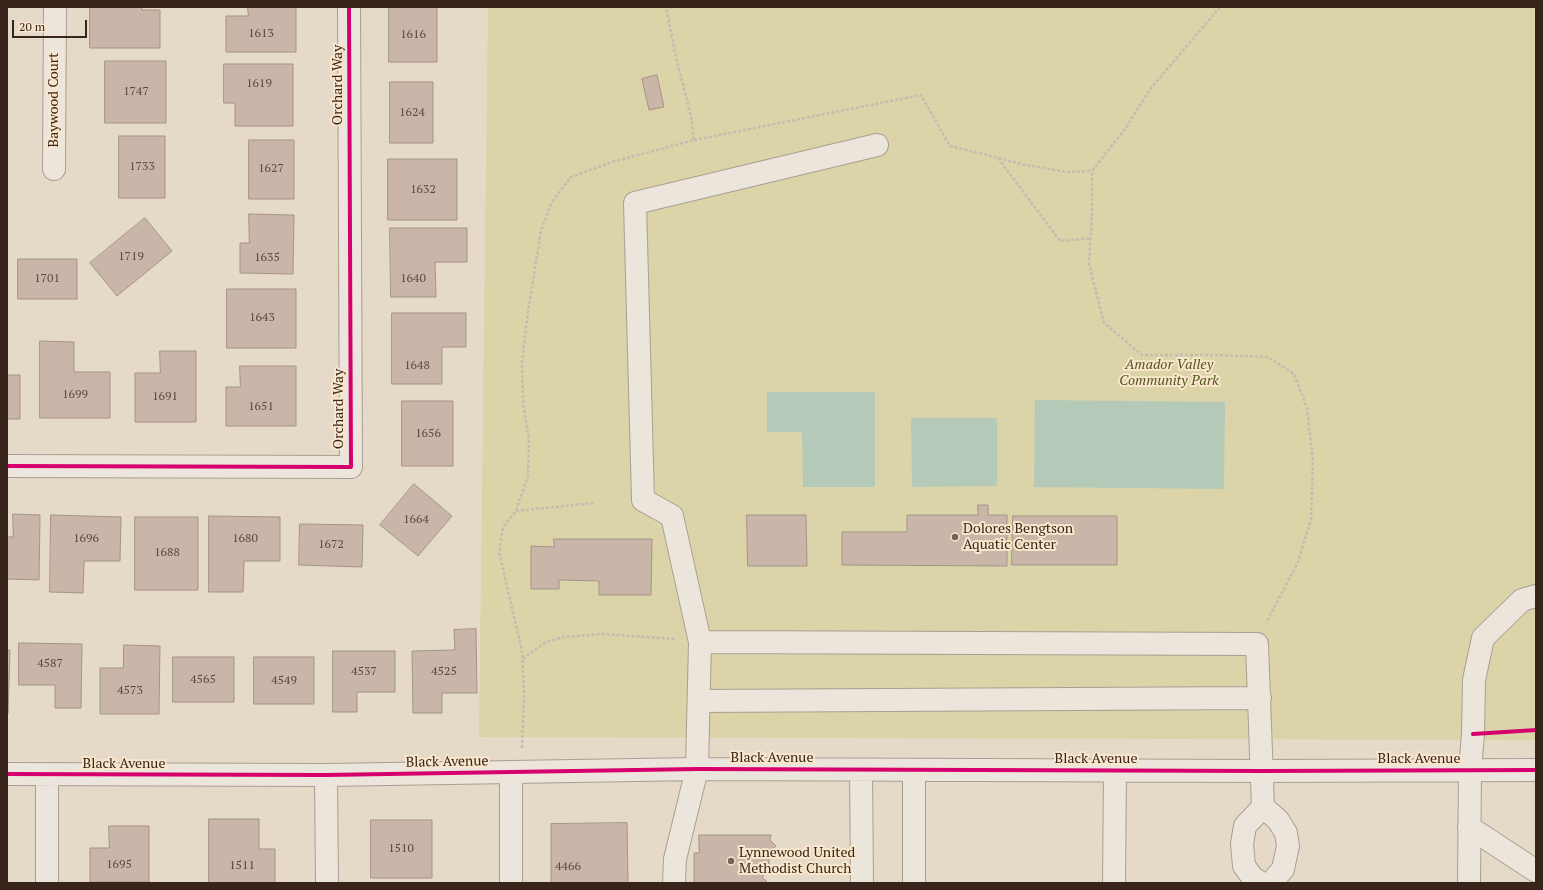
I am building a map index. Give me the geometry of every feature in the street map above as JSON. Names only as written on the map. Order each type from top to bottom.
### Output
[{"type":"street","name":"Baywood Court","points":[[54,169],[55,7]]},
{"type":"street","name":"Orchard Way","points":[[7,466],[351,467],[349,7]]},
{"type":"street","points":[[674,883],[675,859],[697,769],[699,701],[692,640],[672,516],[643,500],[635,203],[877,145]]},
{"type":"street","points":[[1469,883],[1470,770],[1473,734],[1474,680],[1483,638],[1522,600],[1536,596]]},
{"type":"street","points":[[692,640],[1257,644],[1263,807],[1246,826],[1242,844],[1244,866],[1253,878],[1261,883]]},
{"type":"street","points":[[699,701],[1260,698]]},
{"type":"street","name":"Black Avenue","points":[[7,774],[326,775],[697,769],[1261,771],[1536,770]]},
{"type":"street","points":[[860,770],[862,883]]},
{"type":"street","points":[[914,770],[914,883]]},
{"type":"street","points":[[1114,883],[1115,770]]},
{"type":"street","points":[[511,883],[516,772]]},
{"type":"street","points":[[47,883],[48,775]]},
{"type":"street","points":[[326,775],[327,883]]},
{"type":"street","points":[[1263,807],[1278,820],[1286,833],[1288,846],[1283,869],[1271,883]]},
{"type":"street","points":[[1469,827],[1536,871]]},
{"type":"path","points":[[516,772],[524,696],[523,659],[499,552],[503,527],[516,511],[528,476],[529,440],[523,403],[522,362],[528,312],[541,231],[552,202],[571,177],[612,162],[694,140],[691,116],[676,57],[666,7]]},
{"type":"path","points":[[1220,7],[1151,88],[1124,129],[1092,171],[1089,264],[1104,323],[1142,355],[1216,354],[1268,357],[1294,374],[1307,408],[1313,461],[1311,519],[1298,562],[1264,627]]},
{"type":"path","points":[[997,158],[1060,241],[1091,238]]},
{"type":"path","points":[[516,511],[594,503]]},
{"type":"path","points":[[523,659],[546,642],[564,637],[601,634],[692,640]]},
{"type":"green space","name":"Amador Valley Community Park","points":[[488,7],[1536,7],[1536,740],[479,737]]},
{"type":"shaded area","points":[[767,392],[875,392],[875,487],[803,487],[802,432],[767,432]]},
{"type":"shaded area","points":[[1035,400],[1225,402],[1224,489],[1034,487]]},
{"type":"shaded area","points":[[911,418],[997,418],[997,486],[912,487]]},
{"type":"building","points":[[90,7],[142,7],[142,10],[160,10],[160,48],[90,48]]},
{"type":"building","points":[[248,7],[296,7],[296,52],[226,52],[226,16],[248,16]]},
{"type":"building","points":[[389,7],[437,7],[437,62],[389,62]]},
{"type":"building","points":[[105,61],[166,61],[166,123],[105,123]]},
{"type":"building","points":[[224,64],[293,64],[293,126],[235,126],[235,103],[224,103]]},
{"type":"building","points":[[657,75],[664,107],[649,110],[642,79]]},
{"type":"building","points":[[390,82],[433,82],[433,143],[390,143]]},
{"type":"building","points":[[119,136],[165,136],[165,198],[119,198]]},
{"type":"building","points":[[249,140],[294,140],[294,199],[249,199]]},
{"type":"building","points":[[388,159],[457,159],[457,220],[388,220]]},
{"type":"building","points":[[249,214],[294,215],[293,274],[240,273],[240,243],[249,243]]},
{"type":"building","points":[[145,218],[172,251],[117,296],[90,263]]},
{"type":"building","points":[[390,228],[467,228],[467,262],[435,262],[436,297],[391,297]]},
{"type":"building","points":[[18,259],[77,259],[77,299],[18,299]]},
{"type":"building","points":[[227,289],[296,289],[296,348],[227,348]]},
{"type":"building","points":[[392,313],[466,313],[466,347],[442,347],[442,384],[392,384]]},
{"type":"building","points":[[40,341],[74,342],[74,372],[110,372],[110,418],[40,418]]},
{"type":"building","points":[[160,351],[196,351],[196,422],[135,422],[135,373],[160,373]]},
{"type":"building","points":[[240,366],[296,366],[296,426],[226,426],[226,387],[240,387]]},
{"type":"building","points":[[7,375],[20,375],[20,419],[7,419]]},
{"type":"building","points":[[402,401],[453,401],[453,466],[402,466]]},
{"type":"building","points":[[414,484],[452,516],[418,556],[380,525]]},
{"type":"building","points":[[978,505],[988,505],[988,515],[1007,515],[1007,566],[842,565],[842,532],[907,532],[907,515],[978,515]]},
{"type":"building","points":[[13,514],[40,515],[39,580],[7,579],[7,537],[13,537]]},
{"type":"building","points":[[51,515],[121,517],[120,561],[84,561],[83,593],[50,592]]},
{"type":"building","points":[[747,515],[806,515],[807,566],[748,566]]},
{"type":"building","points":[[209,516],[280,517],[280,561],[244,561],[243,592],[209,592]]},
{"type":"building","points":[[1013,516],[1117,516],[1117,565],[1012,565]]},
{"type":"building","points":[[135,517],[198,517],[198,590],[135,590]]},
{"type":"building","points":[[300,524],[363,525],[362,567],[299,565]]},
{"type":"building","points":[[554,539],[652,539],[651,595],[599,595],[599,581],[559,580],[559,589],[531,589],[531,546],[554,547]]},
{"type":"building","points":[[476,629],[477,693],[442,693],[442,713],[413,713],[412,651],[455,650],[454,630]]},
{"type":"building","points":[[19,643],[82,644],[81,708],[55,708],[55,685],[19,685]]},
{"type":"building","points":[[124,645],[160,646],[159,714],[100,714],[100,668],[123,668]]},
{"type":"building","points":[[7,650],[10,650],[8,714],[7,714]]},
{"type":"building","points":[[333,651],[395,651],[395,692],[357,692],[357,712],[333,712]]},
{"type":"building","points":[[173,657],[234,657],[234,702],[173,702]]},
{"type":"building","points":[[254,657],[314,657],[314,704],[254,704]]},
{"type":"building","points":[[209,819],[259,819],[259,849],[275,849],[275,883],[209,883]]},
{"type":"building","points":[[371,820],[432,820],[432,878],[371,878]]},
{"type":"building","points":[[627,823],[628,883],[551,883],[551,824]]},
{"type":"building","points":[[109,826],[149,826],[149,882],[90,882],[90,848],[109,848]]},
{"type":"building","name":"Lynnewood United Methodist Church","points":[[699,835],[771,835],[770,840],[776,846],[769,853],[769,869],[762,877],[768,883],[694,883],[694,853],[699,853]]},
{"type":"cycle path","points":[[7,466],[351,467],[349,7]]},
{"type":"cycle path","points":[[1473,734],[1536,730]]},
{"type":"cycle path","points":[[7,774],[326,775],[697,769],[1261,771],[1536,770]]},
{"type":"place","name":"Dolores Bengtson Aquatic Center","points":[[955,537]]},
{"type":"place","name":"Lynnewood United Methodist Church","points":[[731,861]]}]
